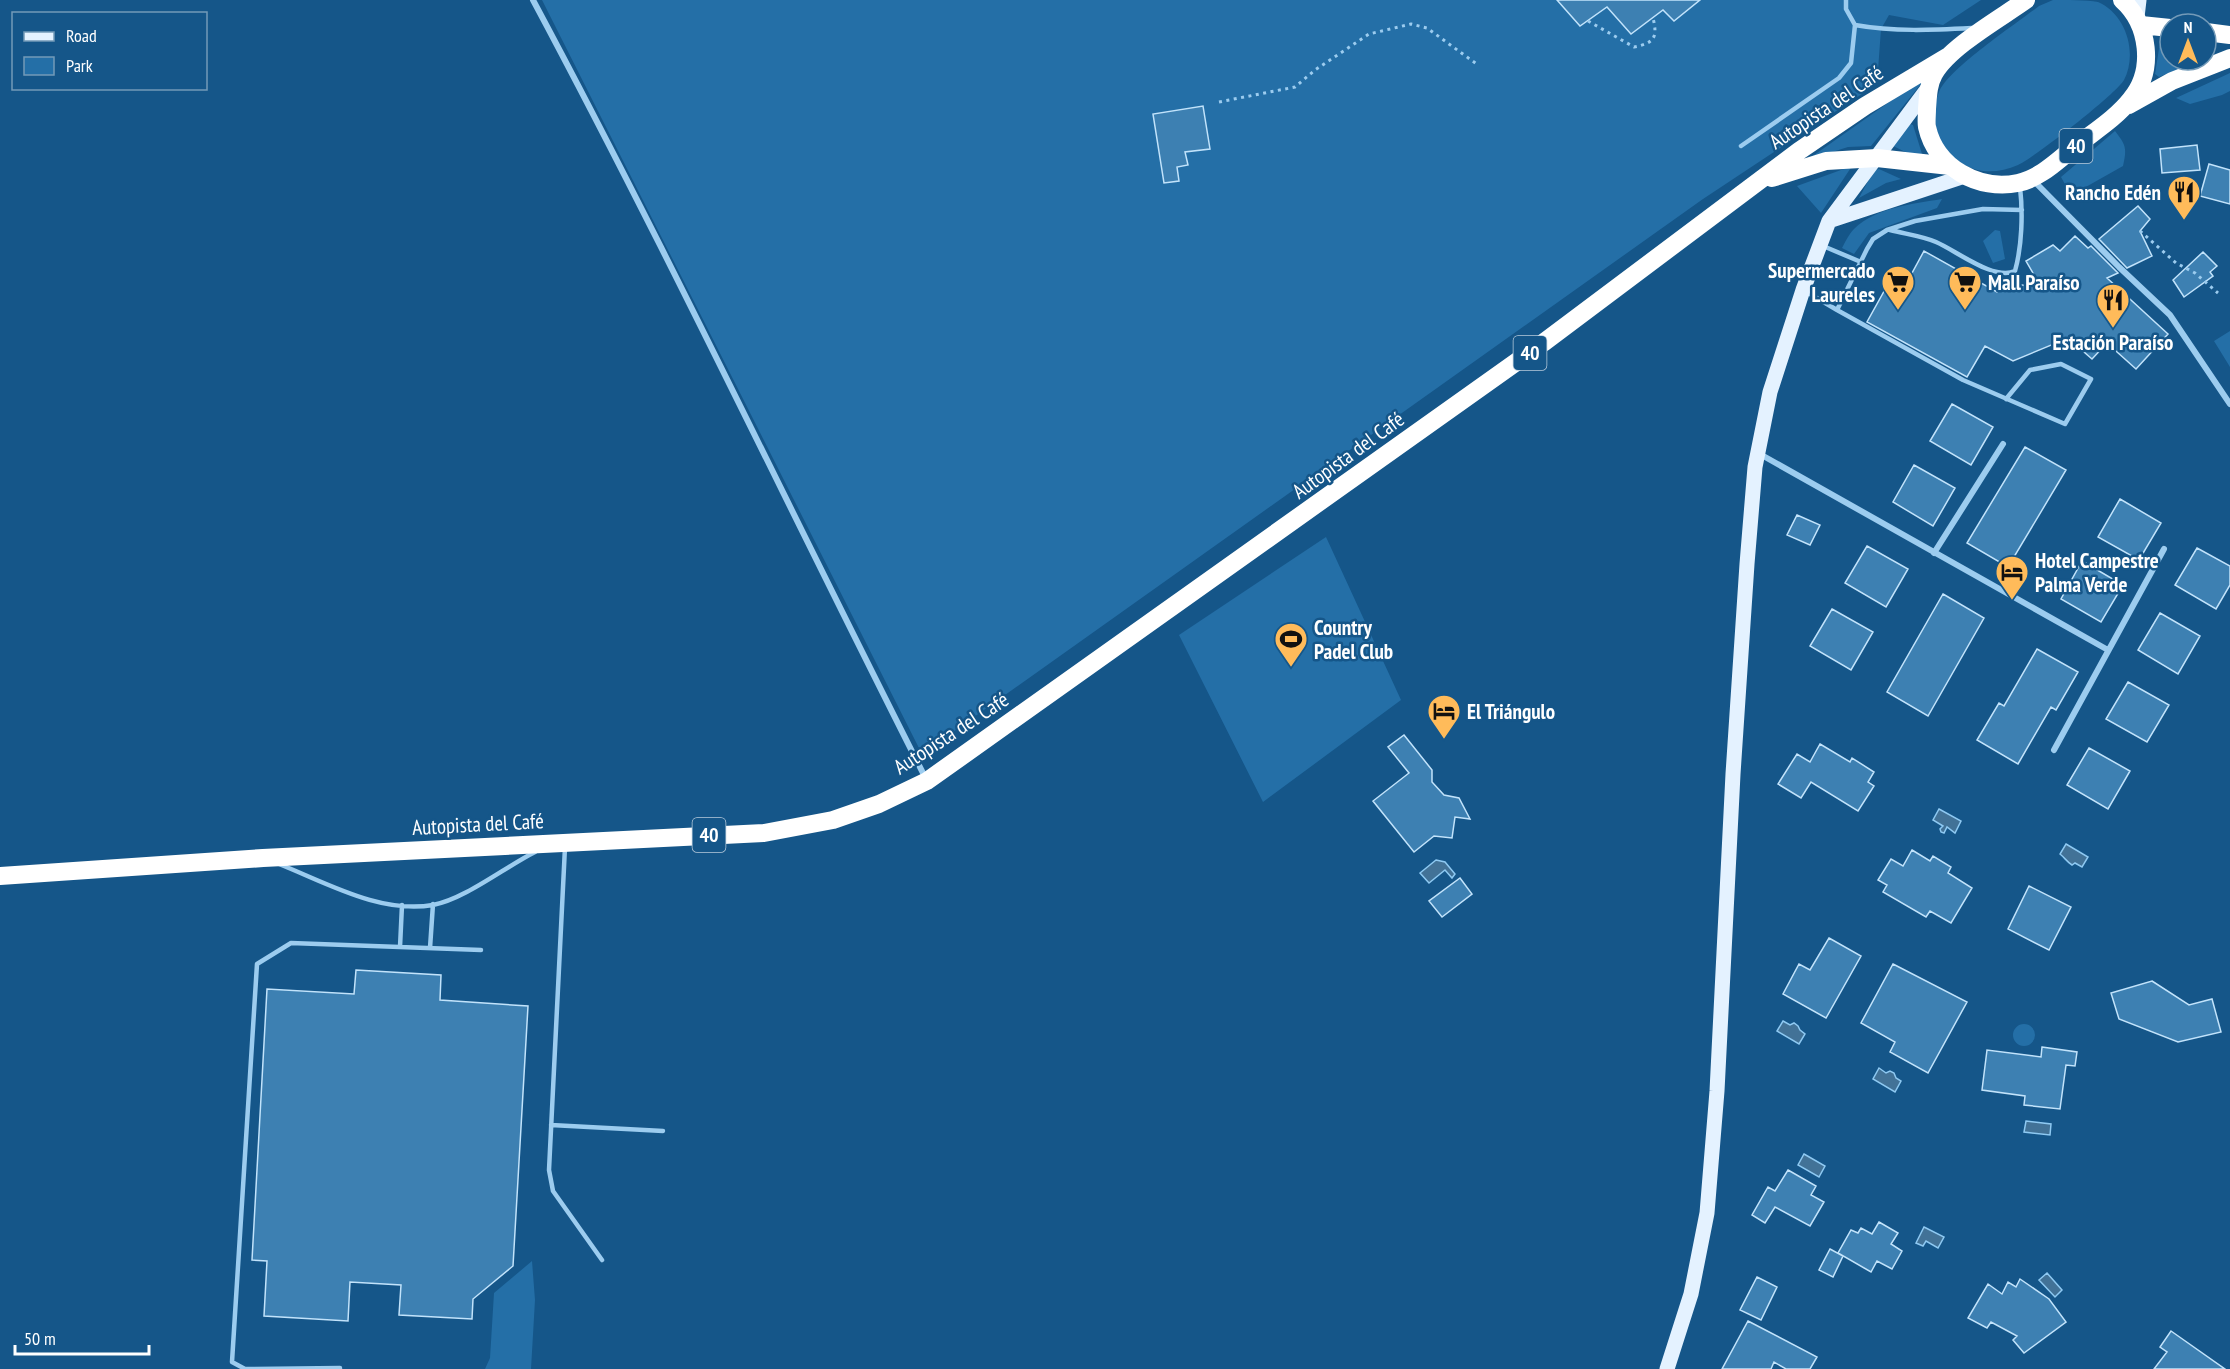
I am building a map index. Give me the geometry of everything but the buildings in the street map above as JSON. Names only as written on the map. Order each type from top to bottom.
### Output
[{"type":"highway","name":"40","points":[[2026,0],[1947,57],[1934,73],[1928,88],[1927,126],[1935,147],[1950,166],[1965,176],[1981,182],[1998,185],[2026,180],[2041,173],[2138,99],[2172,81],[2230,58]]},
{"type":"highway","points":[[2122,0],[2139,14],[2158,23]]},
{"type":"highway","name":"40","points":[[2120,111],[2133,97],[2144,72],[2146,44],[2139,14]]},
{"type":"highway","name":"Autopista del Café","points":[[0,876],[263,858],[764,833],[833,820],[879,804],[927,781],[1543,343],[1799,151],[1865,106],[1947,57]]},
{"type":"highway","name":"Autopista del Café","points":[[1734,200],[1778,175],[1826,161],[1877,158],[1950,166]]},
{"type":"main road","points":[[1667,1369],[1691,1294],[1707,1213],[1716,1091],[1733,762],[1757,453],[1770,392],[1803,290],[1829,221],[1928,88]]},
{"type":"main road","points":[[1829,221],[1965,176]]},
{"type":"street","points":[[533,0],[659,242],[784,498],[927,781]]},
{"type":"street","points":[[2026,180],[2170,315],[2230,404]]},
{"type":"street","points":[[1934,553],[2003,444]]},
{"type":"street","points":[[1757,453],[2108,650]]},
{"type":"street","points":[[2054,750],[2164,549]]},
{"type":"lane","points":[[1741,146],[1839,78],[1851,63],[1855,25],[1846,9],[1846,0]]},
{"type":"lane","points":[[1855,25],[1880,29],[1919,30],[1987,28]]},
{"type":"lane","points":[[1887,230],[1935,241],[1991,271],[2008,274],[2015,271],[2018,260],[2026,180]]},
{"type":"lane","points":[[1837,310],[1873,239],[1887,230],[1915,221],[1983,208],[2022,210]]},
{"type":"lane","points":[[1820,245],[1860,262]]},
{"type":"lane","points":[[1803,290],[1963,380],[2006,399],[2065,424],[2091,379],[2061,364],[2030,370],[2006,399]]},
{"type":"lane","points":[[263,858],[356,896],[402,905],[433,904],[483,883],[515,862],[560,842],[549,1170],[553,1191],[602,1260]]},
{"type":"lane","points":[[430,948],[433,904]]},
{"type":"lane","points":[[400,947],[402,905]]},
{"type":"lane","points":[[340,1368],[245,1369],[232,1362],[257,964],[291,943],[481,950]]},
{"type":"lane","points":[[551,1125],[663,1131]]},
{"type":"path","points":[[1588,21],[1634,47],[1645,45],[1653,40],[1656,31],[1653,18]]},
{"type":"path","points":[[1219,102],[1295,87],[1315,70],[1369,34],[1411,24],[1427,28],[1478,65]]},
{"type":"path","points":[[2140,231],[2176,263],[2195,273],[2218,293]]},
{"type":"green space","points":[[542,0],[1981,0],[1943,25],[1889,15],[1881,29],[1877,84],[1703,199],[922,754]]},
{"type":"green space","points":[[2053,0],[2098,2],[2116,15],[2127,35],[2129,47],[2130,58],[2124,80],[2118,88],[2074,125],[2018,165],[2002,170],[1987,171],[1965,165],[1950,154],[1939,137],[1935,114],[1939,92],[1955,71],[1969,59],[2039,6]]},
{"type":"green space","points":[[2158,55],[2158,72],[2171,72],[2159,77],[2155,74]]},
{"type":"green space","points":[[2230,73],[2230,91],[2222,95],[2190,104],[2176,98]]},
{"type":"green space","points":[[1929,74],[1871,146],[1848,147],[1807,160]]},
{"type":"green space","points":[[1910,124],[1913,125],[1922,160],[1893,146]]},
{"type":"green space","points":[[2115,131],[2125,147],[2123,166],[2084,188],[2066,186],[2061,177]]},
{"type":"green space","points":[[1852,166],[1821,213],[1797,186]]},
{"type":"green space","points":[[1879,169],[1901,179],[1886,183],[1859,198],[1874,170]]},
{"type":"green space","points":[[1942,199],[1937,208],[1869,233],[1854,254],[1842,248],[1854,229],[1873,216],[1895,208]]},
{"type":"green space","points":[[1995,230],[2000,231],[2005,259],[1993,263],[1983,241]]},
{"type":"green space","points":[[2230,331],[2230,367],[2214,341]]},
{"type":"green space","name":"Country Padel Club","points":[[1326,537],[1401,700],[1263,802],[1179,635]]},
{"type":"green space","points":[[2024,1024],[2032,1027],[2035,1035],[2032,1043],[2024,1046],[2016,1043],[2013,1035],[2016,1027]]},
{"type":"green space","points":[[532,1261],[535,1300],[531,1369],[485,1369],[490,1358],[494,1293]]},
{"type":"shaded area","points":[[1939,809],[1961,821],[1955,833],[1947,827],[1944,833],[1941,832],[1940,829],[1943,826],[1933,820]]},
{"type":"shaded area","points":[[2066,844],[2088,857],[2082,867],[2075,863],[2072,865],[2060,854]]},
{"type":"shaded area","points":[[1436,860],[1445,862],[1455,874],[1452,878],[1445,870],[1429,883],[1420,873]]},
{"type":"shaded area","points":[[1783,1021],[1790,1025],[1794,1023],[1805,1034],[1799,1044],[1777,1031]]},
{"type":"shaded area","points":[[1879,1068],[1886,1073],[1890,1071],[1894,1073],[1901,1081],[1895,1092],[1873,1079]]},
{"type":"shaded area","points":[[2026,1121],[2051,1124],[2050,1135],[2024,1132]]},
{"type":"shaded area","points":[[1804,1154],[1825,1166],[1819,1177],[1798,1165]]},
{"type":"shaded area","points":[[1924,1227],[1944,1237],[1938,1248],[1926,1241],[1923,1246],[1916,1243]]},
{"type":"shaded area","points":[[2047,1273],[2062,1290],[2055,1297],[2039,1280]]},
{"type":"place","name":"Rancho Edén","points":[[2184,221]]},
{"type":"place","name":"Supermercado Laureles","points":[[1898,311]]},
{"type":"place","name":"Mall Paraíso","points":[[1965,311]]},
{"type":"place","name":"Estación Paraíso","points":[[2113,329]]},
{"type":"place","name":"Hotel Campestre Palma Verde","points":[[2012,601]]},
{"type":"place","name":"Country Padel Club","points":[[1291,668]]},
{"type":"place","name":"El Triángulo","points":[[1444,740]]}]
